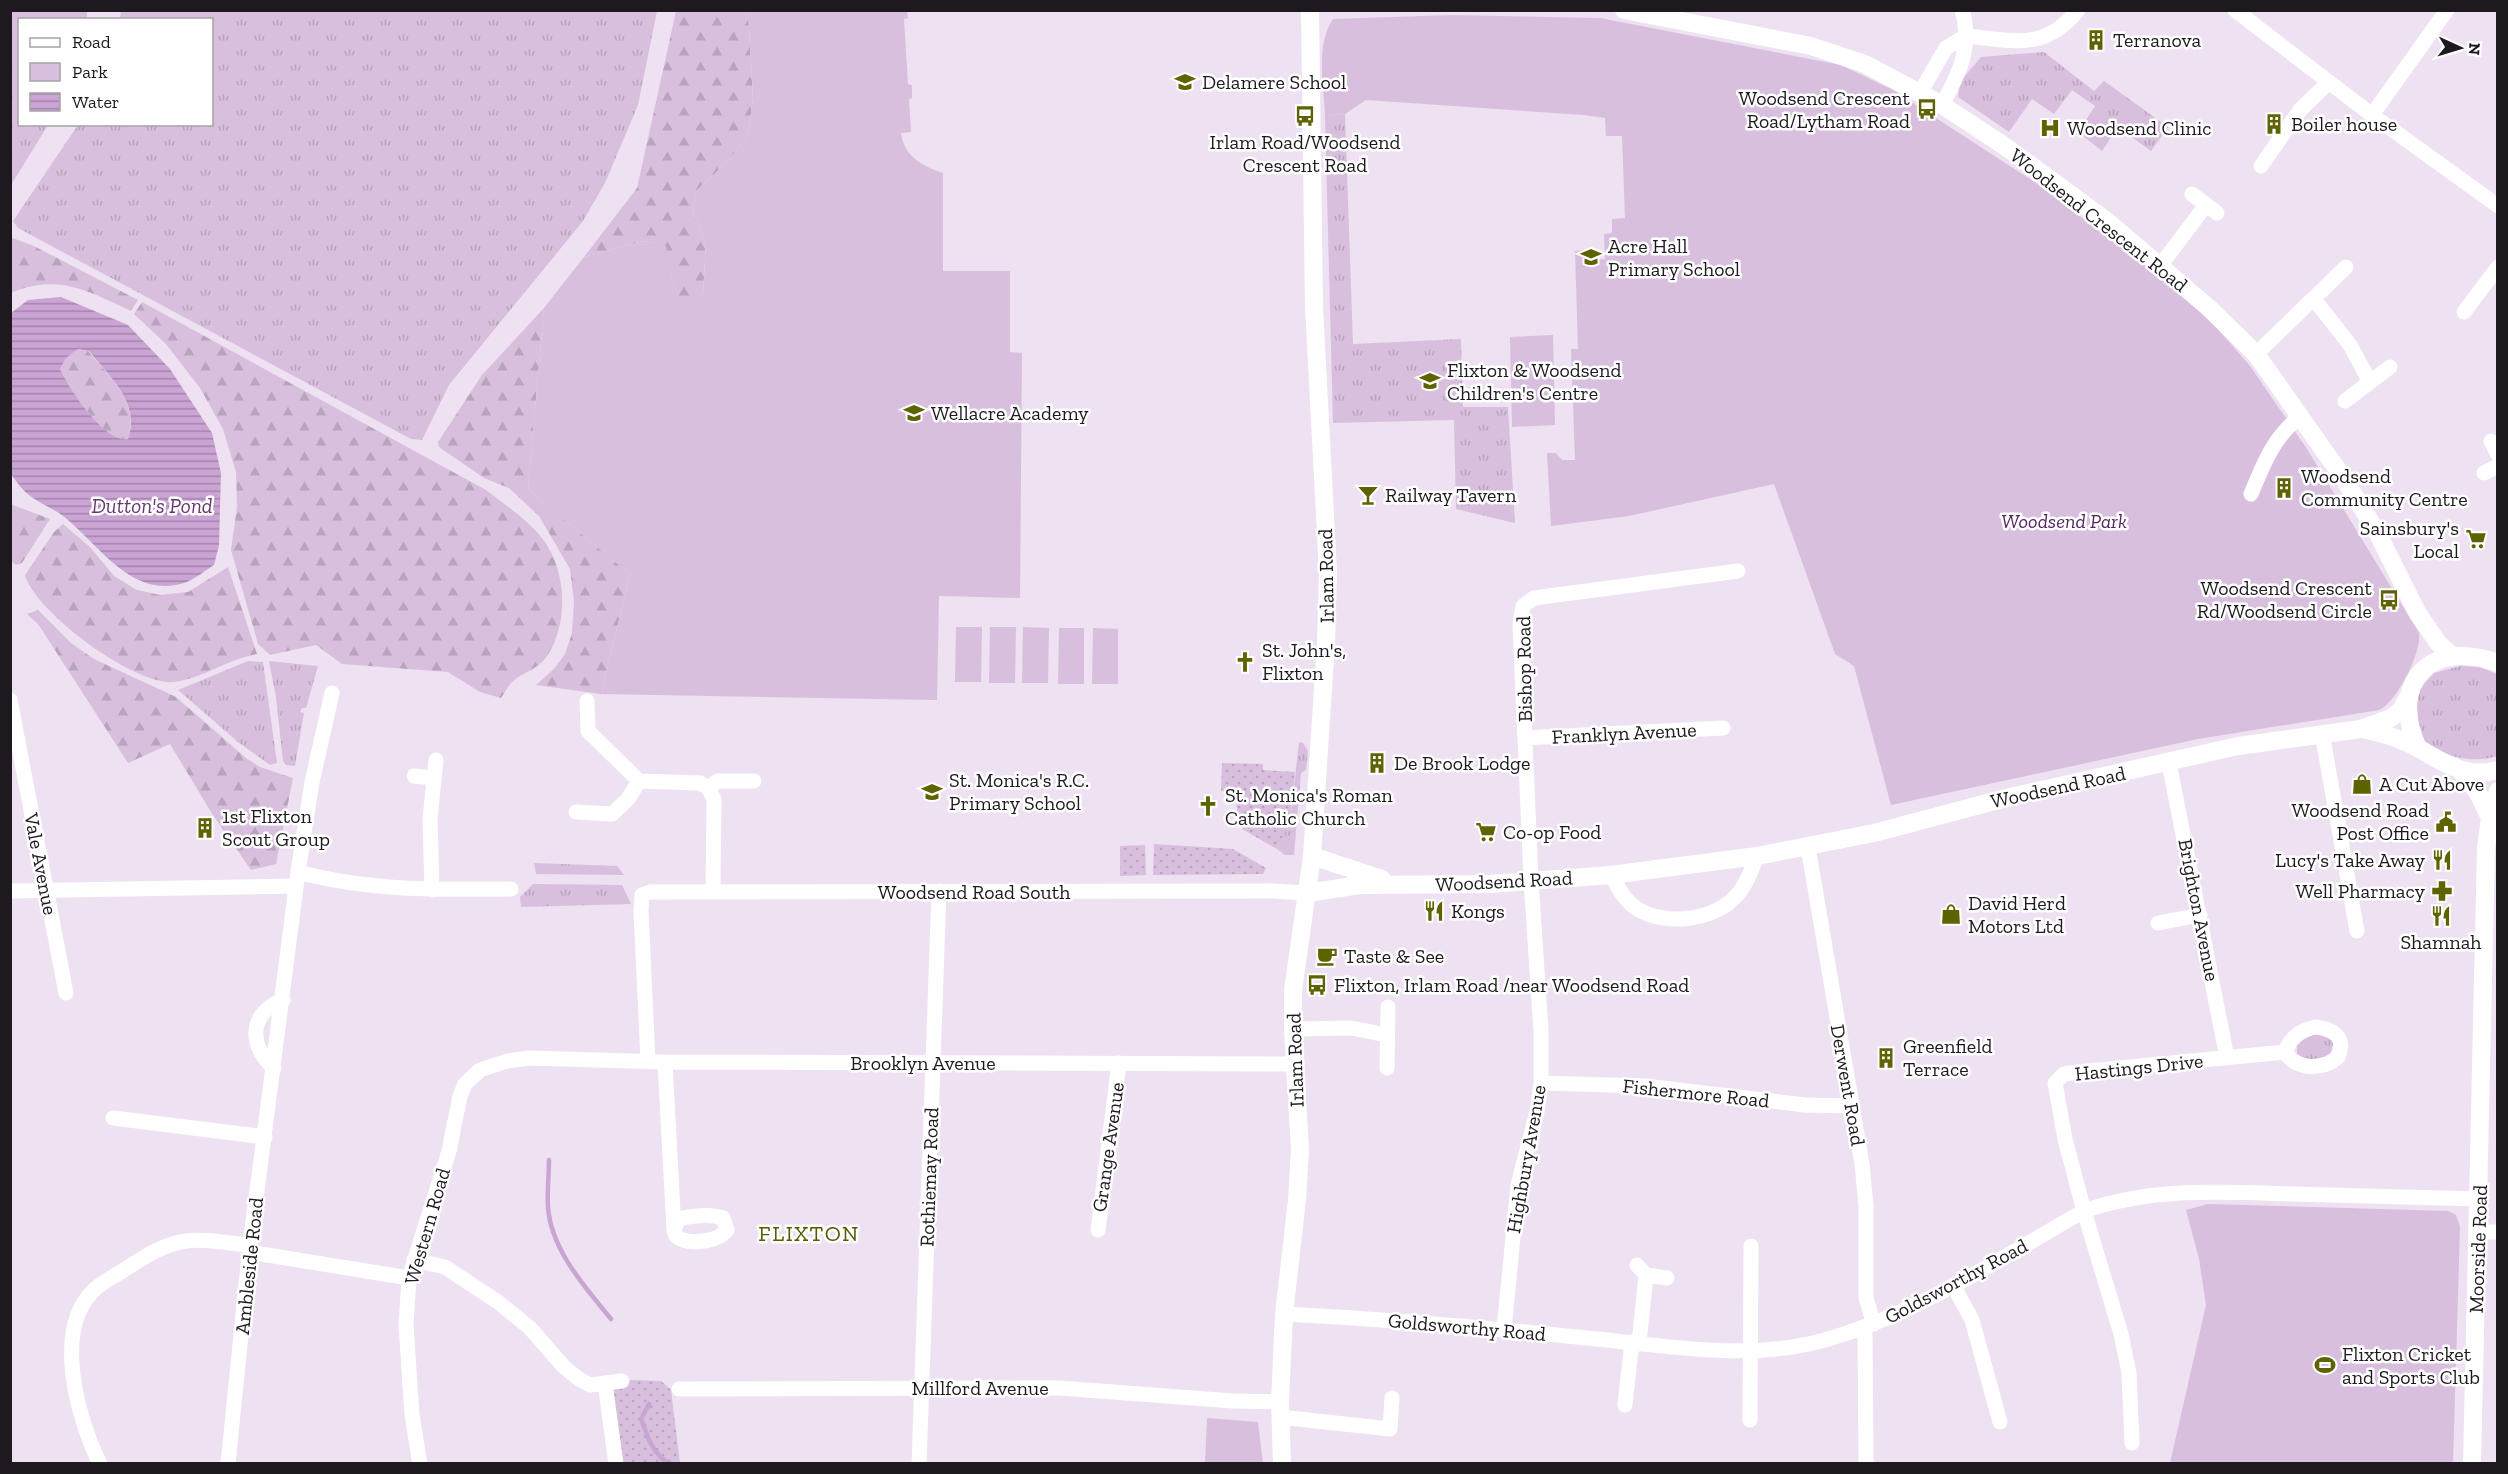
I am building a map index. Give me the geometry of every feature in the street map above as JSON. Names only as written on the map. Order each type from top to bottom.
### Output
[{"type":"street","name":"Irlam Road","points":[[1282,1464],[1280,1410],[1284,1314],[1297,1200],[1300,1150],[1294,1064],[1293,990],[1312,856],[1326,652],[1328,572],[1314,307],[1310,10]]},
{"type":"street","name":"Woodsend Crescent Road","points":[[1624,10],[1812,46],[1866,64],[1921,91],[2006,147],[2098,215],[2210,308],[2256,354],[2301,416],[2378,534],[2427,627],[2451,655]]},
{"type":"street","points":[[1942,105],[1961,71],[1966,36],[1962,10]]},
{"type":"street","points":[[1921,91],[1946,48],[1966,36],[2044,39],[2070,21],[2078,10]]},
{"type":"street","points":[[2235,10],[2372,115],[2498,206]]},
{"type":"street","points":[[2372,115],[2447,10]]},
{"type":"street","points":[[2261,166],[2300,110],[2329,82]]},
{"type":"street","points":[[2160,266],[2212,209],[2192,194]]},
{"type":"street","points":[[2256,354],[2346,267]]},
{"type":"street","points":[[2464,312],[2498,267]]},
{"type":"street","points":[[2314,299],[2350,345],[2370,382]]},
{"type":"street","points":[[2345,401],[2390,367]]},
{"type":"street","points":[[2251,494],[2277,439],[2301,416]]},
{"type":"street","name":"Bishop Road","points":[[1530,880],[1520,624],[1522,606],[1534,598],[1738,571]]},
{"type":"street","name":"Woodsend Crescent Road","points":[[2426,667],[2430,646],[2427,627]]},
{"type":"street","points":[[2426,667],[2451,655],[2468,655],[2498,663]]},
{"type":"street","name":"Woodsend Road","points":[[1307,893],[1360,885],[1449,886],[1611,875],[1808,847],[1874,833],[2006,798],[2238,746],[2361,729],[2391,718],[2401,710],[2426,667]]},
{"type":"street","name":"Ambleside Road","points":[[228,1464],[250,1248],[297,879],[312,782],[332,693]]},
{"type":"street","points":[[2408,697],[2409,729],[2418,748]]},
{"type":"street","name":"Vale Avenue","points":[[10,700],[66,993]]},
{"type":"street","points":[[587,702],[588,731],[639,781],[700,783],[708,788],[714,799],[713,891]]},
{"type":"street","name":"Franklyn Avenue","points":[[1525,738],[1723,728]]},
{"type":"street","name":"Woodsend Road","points":[[2361,729],[2382,734],[2418,748],[2442,763],[2461,771]]},
{"type":"street","points":[[2322,733],[2357,931]]},
{"type":"street","points":[[432,890],[430,819],[436,760]]},
{"type":"street","name":"Brighton Avenue","points":[[2169,763],[2227,1058]]},
{"type":"street","points":[[2461,771],[2478,773],[2498,770]]},
{"type":"street","points":[[2461,771],[2478,793],[2490,818]]},
{"type":"street","points":[[414,776],[434,778]]},
{"type":"street","points":[[576,812],[612,814],[628,799],[639,781]]},
{"type":"street","points":[[708,788],[718,781],[754,781]]},
{"type":"street","name":"Moorside Road","points":[[2472,1464],[2488,1232],[2480,1199],[2485,895],[2490,818],[2498,791]]},
{"type":"street","name":"Derwent Road","points":[[1808,847],[1864,1185],[1866,1298],[1869,1325],[1866,1464]]},
{"type":"street","name":"Woodsend Road","points":[[1312,856],[1397,884]]},
{"type":"street","points":[[1611,875],[1621,894],[1634,908],[1650,916],[1671,920],[1692,918],[1715,910],[1737,895],[1749,877],[1757,856]]},
{"type":"street","points":[[10,891],[297,879],[432,890],[512,889]]},
{"type":"street","name":"Highbury Avenue","points":[[1504,1330],[1518,1185],[1537,1112],[1541,1083],[1541,1031],[1530,880]]},
{"type":"street","name":"Woodsend Road South","points":[[648,1061],[640,911],[642,895],[650,891],[1272,891],[1307,893]]},
{"type":"street","name":"Rothiemay Road","points":[[919,1464],[939,891]]},
{"type":"street","points":[[2158,923],[2200,915]]},
{"type":"street","points":[[274,1068],[258,1050],[256,1032],[264,1011],[283,1000]]},
{"type":"street","points":[[1387,1068],[1388,1007]]},
{"type":"street","points":[[1293,1029],[1352,1028],[1386,1035]]},
{"type":"street","name":"Hastings Drive","points":[[2084,1211],[2065,1139],[2055,1083],[2064,1074],[2285,1052]]},
{"type":"street","name":"Brooklyn Avenue","points":[[552,1058],[665,1062],[1294,1064]]},
{"type":"street","name":"Western Road","points":[[420,1464],[412,1415],[406,1325],[409,1278],[449,1151],[460,1096],[465,1084],[480,1070],[505,1062],[552,1058]]},
{"type":"street","points":[[665,1062],[674,1230]]},
{"type":"street","name":"Grange Avenue","points":[[1098,1230],[1119,1063]]},
{"type":"street","name":"Fishermore Road","points":[[1541,1083],[1645,1086],[1805,1105],[1850,1106]]},
{"type":"street","points":[[112,1118],[265,1137]]},
{"type":"street","name":"Goldsworthy Road","points":[[1284,1314],[1504,1330],[1684,1348],[1752,1349],[1819,1341],[1869,1325],[1920,1304],[2084,1211],[2139,1196],[2206,1191],[2480,1199]]},
{"type":"street","points":[[2084,1211],[2111,1295],[2129,1373],[2132,1443]]},
{"type":"street","points":[[100,1464],[83,1425],[75,1389],[72,1334],[76,1318],[93,1290],[149,1254],[188,1240],[250,1248],[409,1278]]},
{"type":"street","points":[[1750,1420],[1751,1246]]},
{"type":"street","points":[[414,1260],[445,1267],[498,1302],[530,1328],[564,1367],[579,1379],[590,1385],[622,1381]]},
{"type":"street","points":[[1625,1405],[1635,1342],[1642,1270],[1667,1278]]},
{"type":"street","points":[[1953,1286],[1972,1320],[2000,1422]]},
{"type":"street","points":[[605,1383],[616,1464]]},
{"type":"street","name":"Millford Avenue","points":[[679,1389],[1060,1388],[1233,1401],[1390,1429],[1392,1398]]},
{"type":"green space","points":[[11,10],[87,11],[87,18],[18,18],[18,126],[47,126],[11,185]]},
{"type":"green space","points":[[121,10],[657,11],[638,105],[605,183],[583,221],[449,385],[422,440],[411,439],[18,228],[13,221],[77,126],[213,126],[213,18],[120,18]]},
{"type":"green space","points":[[676,11],[748,11],[753,98],[748,136],[724,165],[697,190],[692,209],[706,245],[703,294],[683,309],[672,280],[665,246],[644,241],[584,257],[637,188]]},
{"type":"green space","points":[[748,11],[907,11],[908,18],[904,19],[908,84],[912,85],[912,98],[909,99],[911,132],[901,133],[906,148],[915,159],[943,173],[943,271],[1010,271],[1010,352],[1022,353],[1020,598],[939,596],[937,700],[601,694],[630,574],[528,489],[544,308],[584,257],[644,241],[666,246],[672,280],[683,308],[703,294],[706,245],[692,209],[697,190],[724,165],[748,136],[753,98]]},
{"type":"green space","name":"Woodsend Park","points":[[1451,15],[1600,18],[1841,65],[1893,90],[2033,181],[2162,278],[2210,320],[2250,366],[2307,449],[2419,633],[2417,652],[2407,676],[2393,697],[2379,710],[2198,739],[1891,805],[1854,666],[1835,654],[1774,484],[1629,516],[1551,526],[1547,453],[1556,453],[1562,460],[1575,460],[1571,349],[1578,349],[1575,251],[1590,250],[1590,260],[1605,259],[1604,234],[1612,233],[1612,219],[1625,218],[1622,136],[1606,136],[1605,118],[1366,100],[1345,114],[1325,116],[1322,53],[1327,30],[1333,19]]},
{"type":"green space","points":[[2044,52],[2094,91],[2104,81],[2168,127],[2151,151],[2118,127],[2102,151],[2078,132],[2095,106],[2072,90],[2054,114],[2032,99],[2009,132],[1958,97],[1960,82],[1981,57]]},
{"type":"green space","points":[[1345,114],[1353,344],[1461,339],[1463,407],[1508,407],[1515,523],[1456,509],[1454,420],[1333,423],[1325,116]]},
{"type":"green space","points":[[10,237],[34,246],[138,300],[131,311],[87,291],[72,287],[44,285],[28,287],[11,293]]},
{"type":"green space","points":[[142,302],[486,490],[523,518],[542,538],[550,551],[560,581],[562,613],[559,628],[554,643],[543,661],[511,683],[501,698],[480,692],[448,672],[342,664],[316,645],[270,655],[258,644],[231,550],[237,507],[236,472],[223,429],[200,388],[166,344],[134,314]]},
{"type":"green space","points":[[544,308],[528,489],[630,574],[601,694],[536,685],[554,669],[565,654],[572,633],[574,602],[570,569],[539,516],[509,488],[484,478],[439,447],[438,442],[482,375]]},
{"type":"green space","points":[[1553,335],[1555,425],[1512,427],[1510,337]]},
{"type":"green space","points":[[78,349],[88,351],[121,391],[130,414],[131,426],[128,439],[109,433],[99,424],[80,401],[60,369],[66,358]]},
{"type":"green space","points":[[10,504],[50,519],[22,563],[16,565],[11,561]]},
{"type":"green space","points":[[63,524],[90,547],[114,576],[137,590],[160,595],[188,592],[228,567],[257,654],[246,656],[195,677],[174,682],[157,680],[112,660],[66,626],[47,608],[25,575],[54,532]]},
{"type":"green space","points":[[38,610],[71,643],[94,659],[176,697],[246,758],[260,767],[293,778],[276,864],[251,870],[211,812],[170,744],[128,763],[38,624],[27,614]]},
{"type":"green space","points":[[956,627],[982,627],[981,682],[955,682]]},
{"type":"green space","points":[[990,627],[1016,627],[1015,683],[989,683]]},
{"type":"green space","points":[[1023,627],[1049,628],[1048,683],[1022,683]]},
{"type":"green space","points":[[1059,628],[1084,628],[1084,684],[1058,684]]},
{"type":"green space","points":[[1093,628],[1118,629],[1118,684],[1092,684]]},
{"type":"green space","points":[[248,661],[263,662],[277,763],[270,765],[238,742],[178,690]]},
{"type":"green space","points":[[269,661],[318,666],[306,708],[302,708],[300,712],[304,713],[295,766],[286,765],[283,761],[276,697]]},
{"type":"green space","points":[[2460,666],[2479,667],[2497,674],[2497,756],[2475,759],[2453,756],[2433,747],[2416,732],[2417,692],[2434,673]]},
{"type":"green space","points":[[1299,742],[1303,743],[1308,751],[1306,770],[1301,773],[1294,855],[1285,855],[1277,849],[1290,822]]},
{"type":"green space","points":[[1222,763],[1263,764],[1263,770],[1295,772],[1290,822],[1277,849],[1242,829],[1244,825],[1237,811],[1236,792],[1221,791]]},
{"type":"green space","points":[[1154,844],[1233,849],[1266,868],[1263,874],[1153,875]]},
{"type":"green space","points":[[1145,845],[1146,875],[1120,876],[1120,846]]},
{"type":"green space","points":[[534,863],[617,866],[624,875],[536,874]]},
{"type":"green space","points":[[533,884],[622,885],[631,904],[521,907],[520,897]]},
{"type":"green space","points":[[2313,1034],[2327,1036],[2334,1042],[2330,1054],[2314,1060],[2297,1054],[2297,1042]]},
{"type":"green space","name":"Flixton Cricket and Sports Club","points":[[2208,1204],[2448,1211],[2456,1215],[2460,1227],[2453,1463],[2170,1463],[2206,1305],[2199,1259],[2186,1210]]},
{"type":"green space","points":[[628,1380],[661,1381],[671,1390],[680,1463],[623,1463],[612,1388]]},
{"type":"green space","points":[[1207,1418],[1258,1422],[1263,1463],[1205,1463]]},
{"type":"water","name":"Dutton's Pond","points":[[61,297],[128,325],[170,369],[212,433],[221,473],[219,545],[214,565],[194,578],[168,586],[151,584],[135,578],[107,557],[63,516],[26,493],[11,474],[11,313],[28,300]],"holes":[[[78,349],[89,351],[114,381],[127,403],[131,426],[128,439],[119,438],[98,424],[79,401],[60,369],[66,358]]]},
{"type":"waterway","points":[[549,1160],[548,1207],[555,1238],[571,1267],[611,1319]]},
{"type":"waterway","points":[[649,1404],[641,1419],[655,1450],[670,1464]]},
{"type":"place","name":"Terranova","points":[[2096,40]]},
{"type":"place","name":"Delamere School","points":[[1185,82]]},
{"type":"place","name":"Woodsend Crescent Road/Lytham Road","points":[[1927,109]]},
{"type":"place","name":"Irlam Road/Woodsend Crescent Road","points":[[1305,116]]},
{"type":"place","name":"Boiler house","points":[[2274,124]]},
{"type":"place","name":"Woodsend Clinic","points":[[2050,128]]},
{"type":"place","name":"Acre Hall Primary School","points":[[1591,257]]},
{"type":"place","name":"Flixton & Woodsend Children's Centre","points":[[1430,381]]},
{"type":"place","name":"Wellacre Academy","points":[[914,413]]},
{"type":"place","name":"Woodsend Community Centre","points":[[2284,488]]},
{"type":"place","name":"Railway Tavern","points":[[1368,495]]},
{"type":"place","name":"Sainsbury's Local","points":[[2476,539]]},
{"type":"place","name":"Woodsend Crescent Rd/Woodsend Circle","points":[[2389,600]]},
{"type":"place","name":"St. John's, Flixton","points":[[1245,662]]},
{"type":"place","name":"De Brook Lodge","points":[[1377,763]]},
{"type":"place","name":"A Cut Above","points":[[2362,784]]},
{"type":"place","name":"St. Monica's R.C. Primary School","points":[[932,792]]},
{"type":"place","name":"St. Monica's Roman Catholic Church","points":[[1208,806]]},
{"type":"place","name":"Woodsend Road Post Office","points":[[2446,822]]},
{"type":"place","name":"1st Flixton Scout Group","points":[[205,828]]},
{"type":"place","name":"Co-op Food","points":[[1486,832]]},
{"type":"place","name":"Lucy's Take Away","points":[[2442,860]]},
{"type":"place","name":"Well Pharmacy","points":[[2442,891]]},
{"type":"place","name":"Kongs","points":[[1434,911]]},
{"type":"place","name":"David Herd Motors Ltd","points":[[1951,914]]},
{"type":"place","name":"Shamnah","points":[[2441,916]]},
{"type":"place","name":"Taste & See","points":[[1327,956]]},
{"type":"place","name":"Flixton, Irlam Road /near Woodsend Road","points":[[1317,985]]},
{"type":"place","name":"Greenfield Terrace","points":[[1886,1058]]},
{"type":"place","name":"Flixton Cricket and Sports Club","points":[[2325,1365]]},
{"type":"district","name":"FLIXTON","points":[[809,1233]]}]
